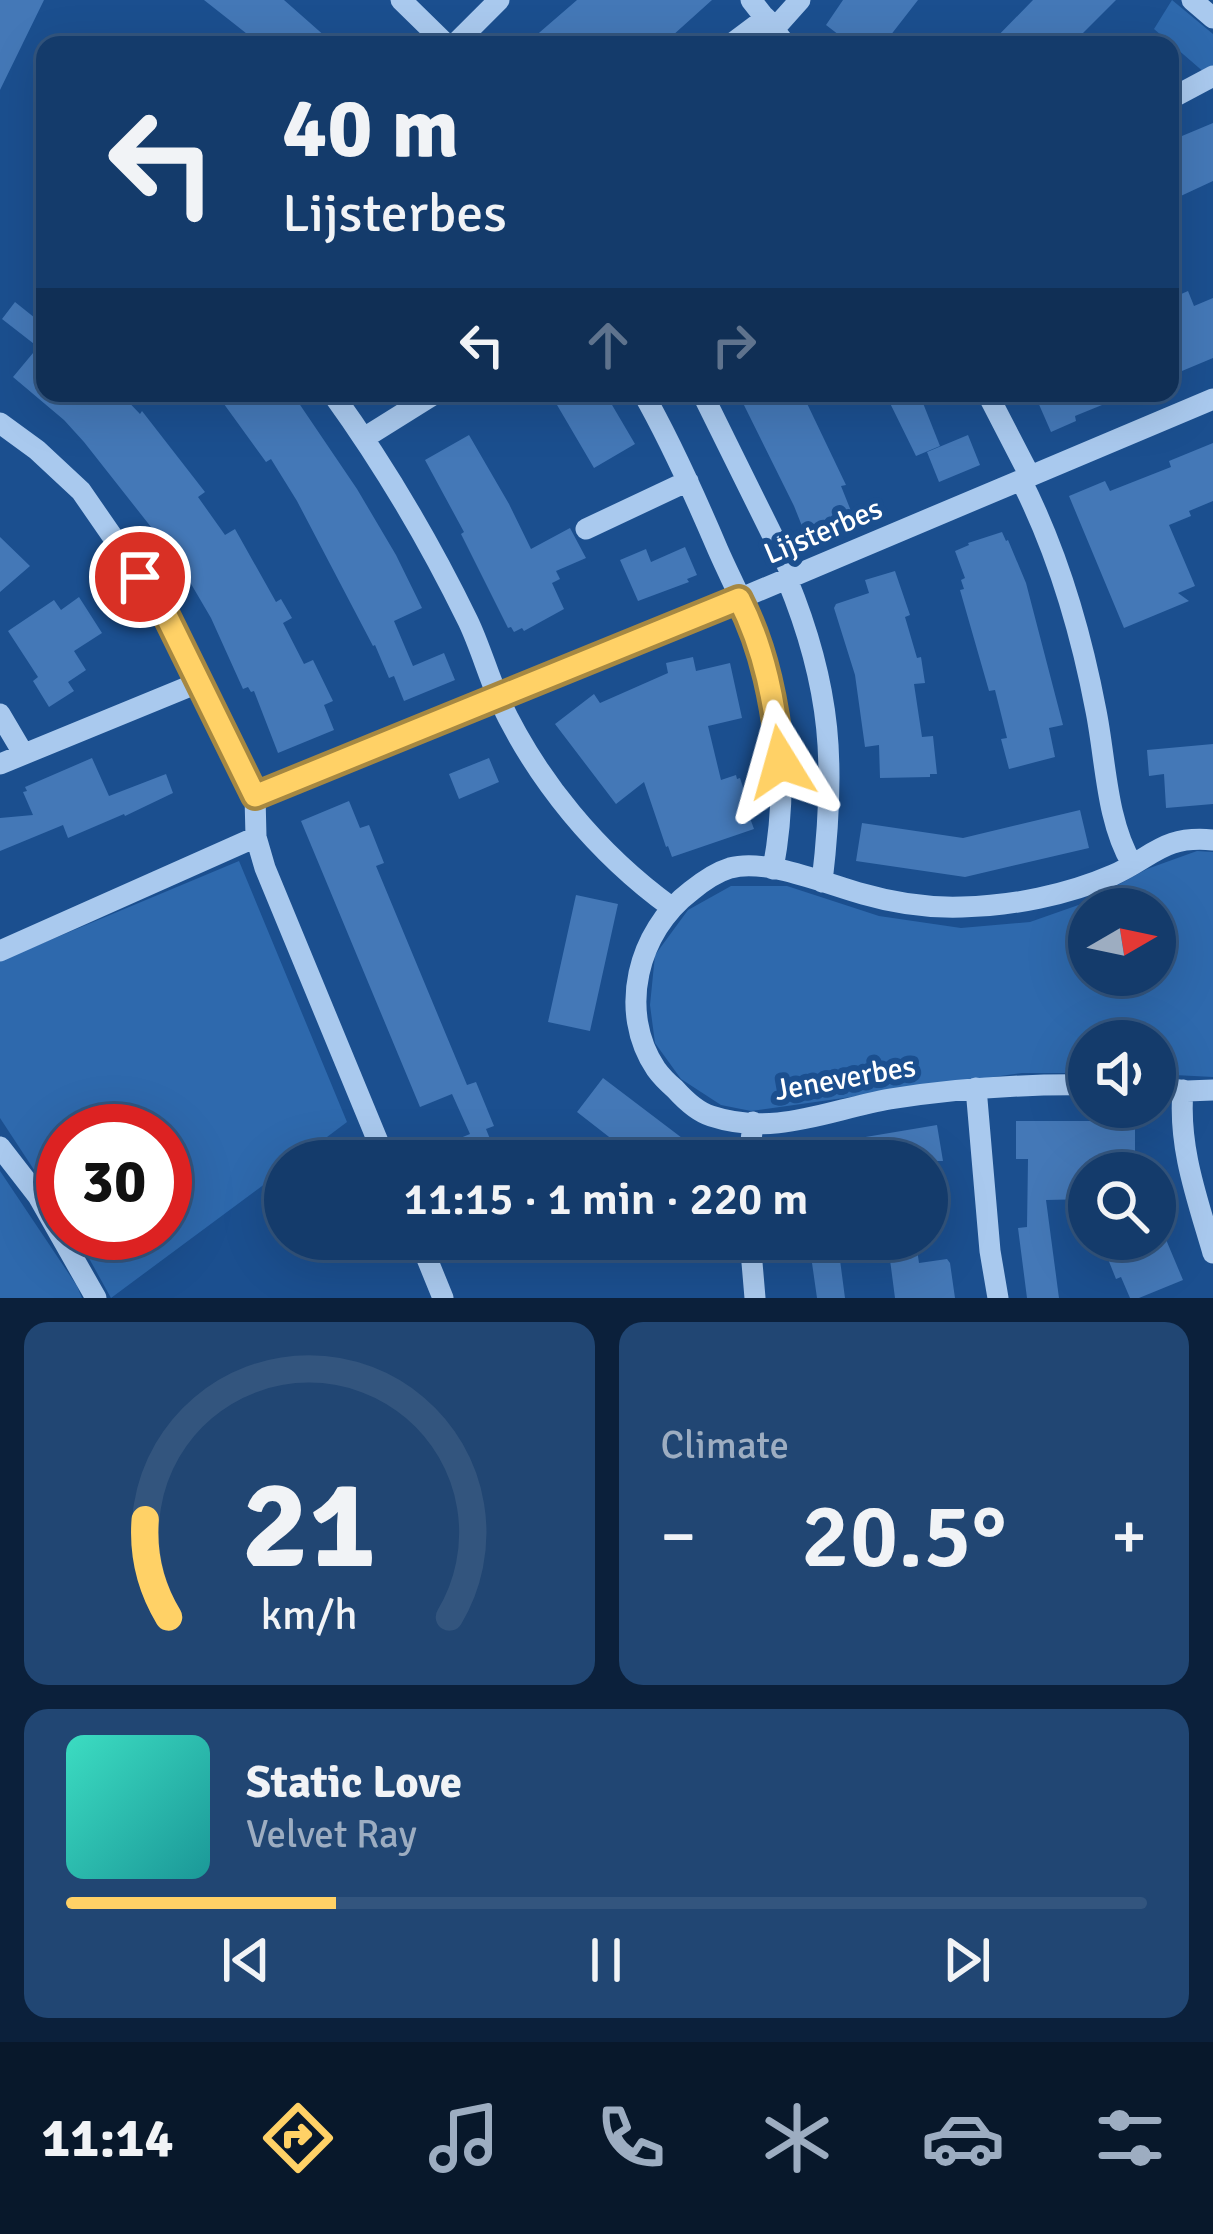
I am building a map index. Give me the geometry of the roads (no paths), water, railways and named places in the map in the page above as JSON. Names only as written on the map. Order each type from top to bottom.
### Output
[{"type":"street","points":[[401,0],[440,36]]},
{"type":"street","points":[[460,36],[499,0]]},
{"type":"street","points":[[751,0],[776,30],[800,0]]},
{"type":"street","points":[[1192,0],[1213,18]]},
{"type":"street","points":[[1179,94],[1213,76]]},
{"type":"street","name":"Lijsterbes","points":[[255,796],[1213,399]]},
{"type":"street","points":[[338,402],[415,519],[523,745],[560,800],[629,874],[671,907]]},
{"type":"street","points":[[364,438],[422,402]]},
{"type":"street","points":[[648,402],[674,447],[752,625],[766,668],[781,762],[773,869]]},
{"type":"street","points":[[706,402],[790,578],[812,645],[829,743],[829,830],[821,882]]},
{"type":"street","points":[[991,402],[1026,478],[1072,614],[1096,708],[1120,844],[1132,864]]},
{"type":"street","points":[[0,423],[81,491],[164,611],[255,796],[256,837],[265,868],[377,1140]]},
{"type":"street","points":[[586,529],[688,481]]},
{"type":"street","points":[[0,764],[200,682]]},
{"type":"street","points":[[0,713],[23,753]]},
{"type":"street","points":[[0,951],[256,837]]},
{"type":"street","name":"Jeneverbes","points":[[1068,1085],[1014,1084],[888,1100],[789,1124],[708,1115],[656,1070],[639,1033],[636,982],[645,948],[671,907],[726,869],[773,869],[884,899],[960,907],[1016,902],[1112,875],[1170,842],[1213,840]]},
{"type":"street","points":[[976,1088],[998,1298]]},
{"type":"street","points":[[1176,1089],[1213,1090]]},
{"type":"street","points":[[1183,1090],[1180,1119],[1187,1164],[1213,1253]]},
{"type":"street","points":[[751,1140],[753,1123]]},
{"type":"street","points":[[0,1148],[38,1196],[96,1298]]},
{"type":"street","points":[[427,1260],[443,1298]]},
{"type":"street","points":[[752,1260],[755,1298]]}]
